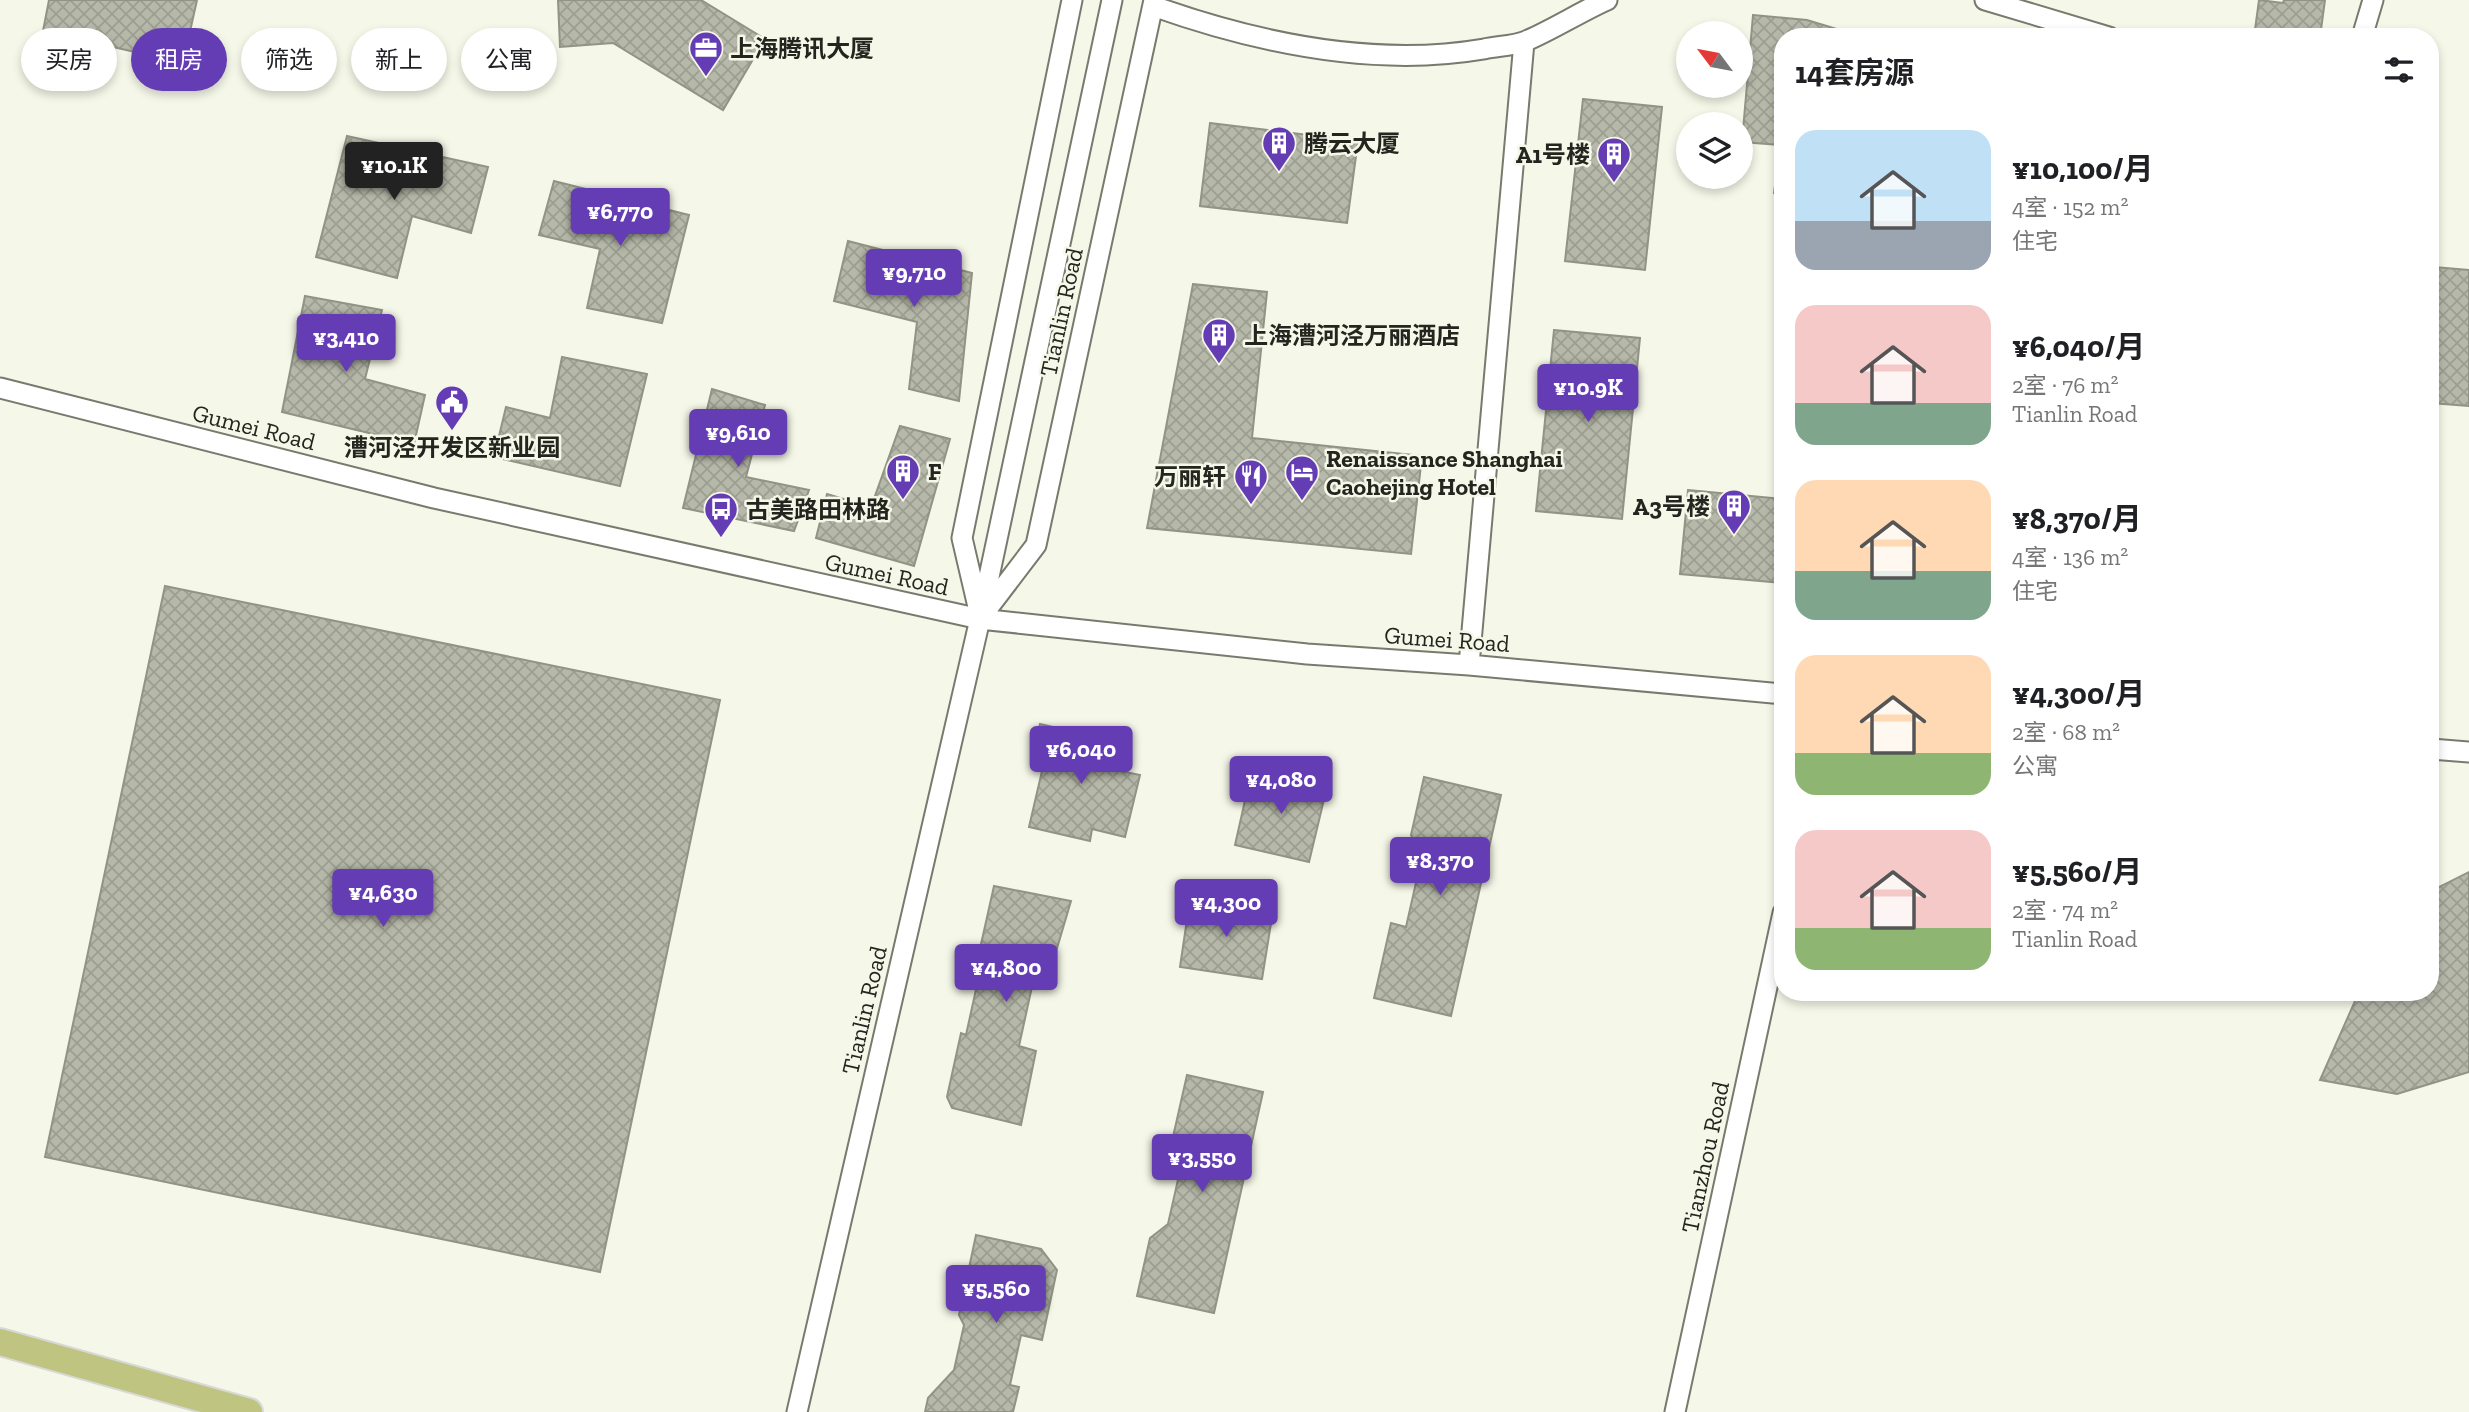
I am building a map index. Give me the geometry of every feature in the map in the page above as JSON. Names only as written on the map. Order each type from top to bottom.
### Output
[{"type":"main road","points":[[0,1342],[248,1412]]},
{"type":"street","name":"Tianlin Road","points":[[980,619],[962,538],[1072,0]]},
{"type":"street","name":"Tianlin Road","points":[[797,1412],[980,619],[1112,0]]},
{"type":"street","points":[[1153,3],[1210,26],[1322,49],[1397,55],[1449,55],[1524,42],[1607,0]]},
{"type":"street","points":[[1985,0],[2079,28]]},
{"type":"street","points":[[2365,28],[2373,0]]},
{"type":"street","name":"Tianlin Road","points":[[980,619],[1036,545],[1153,3]]},
{"type":"street","points":[[1469,665],[1524,42]]},
{"type":"street","name":"Gumei Road","points":[[0,388],[434,498],[980,619],[1307,654],[1469,665],[1774,693]]},
{"type":"street","points":[[2439,749],[2469,752]]},
{"type":"street","name":"Tianzhou Road","points":[[1675,1412],[1774,955]]},
{"type":"building","points":[[49,0],[197,0],[191,28],[131,28],[131,51],[117,48],[117,28],[44,28]]},
{"type":"building","name":"上海腾讯大厦","points":[[558,0],[701,0],[765,39],[723,110],[613,43],[560,47]]},
{"type":"building","points":[[2259,0],[2283,3],[2284,0],[2325,0],[2321,28],[2255,28]]},
{"type":"building","points":[[1753,15],[1807,20],[1833,28],[1774,28],[1774,145],[1753,143],[1753,112],[1745,112],[1746,98],[1754,98]]},
{"type":"building","name":"A1号楼","points":[[1583,99],[1662,107],[1645,270],[1565,261]]},
{"type":"building","name":"腾云大厦","points":[[1210,123],[1358,141],[1347,223],[1200,206]]},
{"type":"building","points":[[347,136],[488,167],[471,233],[412,216],[397,278],[316,257]]},
{"type":"building","points":[[554,181],[689,215],[662,323],[587,308],[600,249],[539,235]]},
{"type":"building","points":[[848,241],[972,273],[959,401],[909,389],[917,322],[834,301]]},
{"type":"building","points":[[2439,267],[2469,270],[2469,406],[2439,404]]},
{"type":"building","name":"上海漕河泾万丽酒店","points":[[1193,284],[1267,292],[1252,438],[1422,456],[1411,554],[1147,528]]},
{"type":"building","points":[[305,296],[382,310],[365,379],[425,395],[414,444],[282,412]]},
{"type":"building","points":[[1554,330],[1640,338],[1622,519],[1536,511]]},
{"type":"building","points":[[562,357],[647,374],[620,486],[494,457],[506,407],[550,418]]},
{"type":"building","points":[[712,389],[765,405],[746,477],[809,490],[794,531],[683,508]]},
{"type":"building","name":"F","points":[[900,426],[950,439],[914,566],[816,538],[827,494],[871,507]]},
{"type":"building","name":"A3号楼","points":[[1688,490],[1774,498],[1774,582],[1680,574]]},
{"type":"building","points":[[165,586],[720,700],[600,1272],[45,1157]]},
{"type":"building","points":[[1040,724],[1118,742],[1111,769],[1140,775],[1125,837],[1092,829],[1090,841],[1029,827],[1042,771],[1037,770],[1039,759],[1032,757]]},
{"type":"building","points":[[1252,769],[1327,787],[1309,862],[1235,845]]},
{"type":"building","points":[[1424,777],[1501,795],[1451,1016],[1374,998],[1391,923],[1406,927],[1422,856],[1411,835]]},
{"type":"building","points":[[2469,872],[2469,1072],[2397,1094],[2320,1080],[2355,1001],[2439,1001],[2439,887]]},
{"type":"building","points":[[994,886],[1071,901],[1047,982],[1035,973],[1019,1046],[1036,1051],[1021,1125],[952,1108],[947,1097],[961,1033],[966,1035],[982,962],[977,962]]},
{"type":"building","points":[[1190,899],[1273,911],[1262,979],[1180,967]]},
{"type":"building","points":[[1187,1075],[1263,1092],[1214,1313],[1137,1296],[1150,1238],[1168,1224],[1184,1153],[1170,1150]]},
{"type":"building","points":[[976,1235],[1041,1249],[1057,1270],[1042,1340],[1021,1335],[1010,1385],[1019,1387],[1013,1412],[925,1412],[928,1398],[954,1370],[964,1325],[959,1315]]},
{"type":"place","name":"上海腾讯大厦","points":[[706,78]]},
{"type":"place","name":"腾云大厦","points":[[1279,173]]},
{"type":"place","name":"A1号楼","points":[[1614,184]]},
{"type":"place","name":"上海漕河泾万丽酒店","points":[[1219,365]]},
{"type":"place","name":"漕河泾开发区新业园","points":[[452,432]]},
{"type":"place","name":"F","points":[[903,501]]},
{"type":"place","name":"Renaissance Shanghai Caohejing Hotel","points":[[1302,502]]},
{"type":"place","name":"万丽轩","points":[[1251,506]]},
{"type":"place","name":"A3号楼","points":[[1734,536]]},
{"type":"place","name":"古美路田林路","points":[[721,539]]}]
